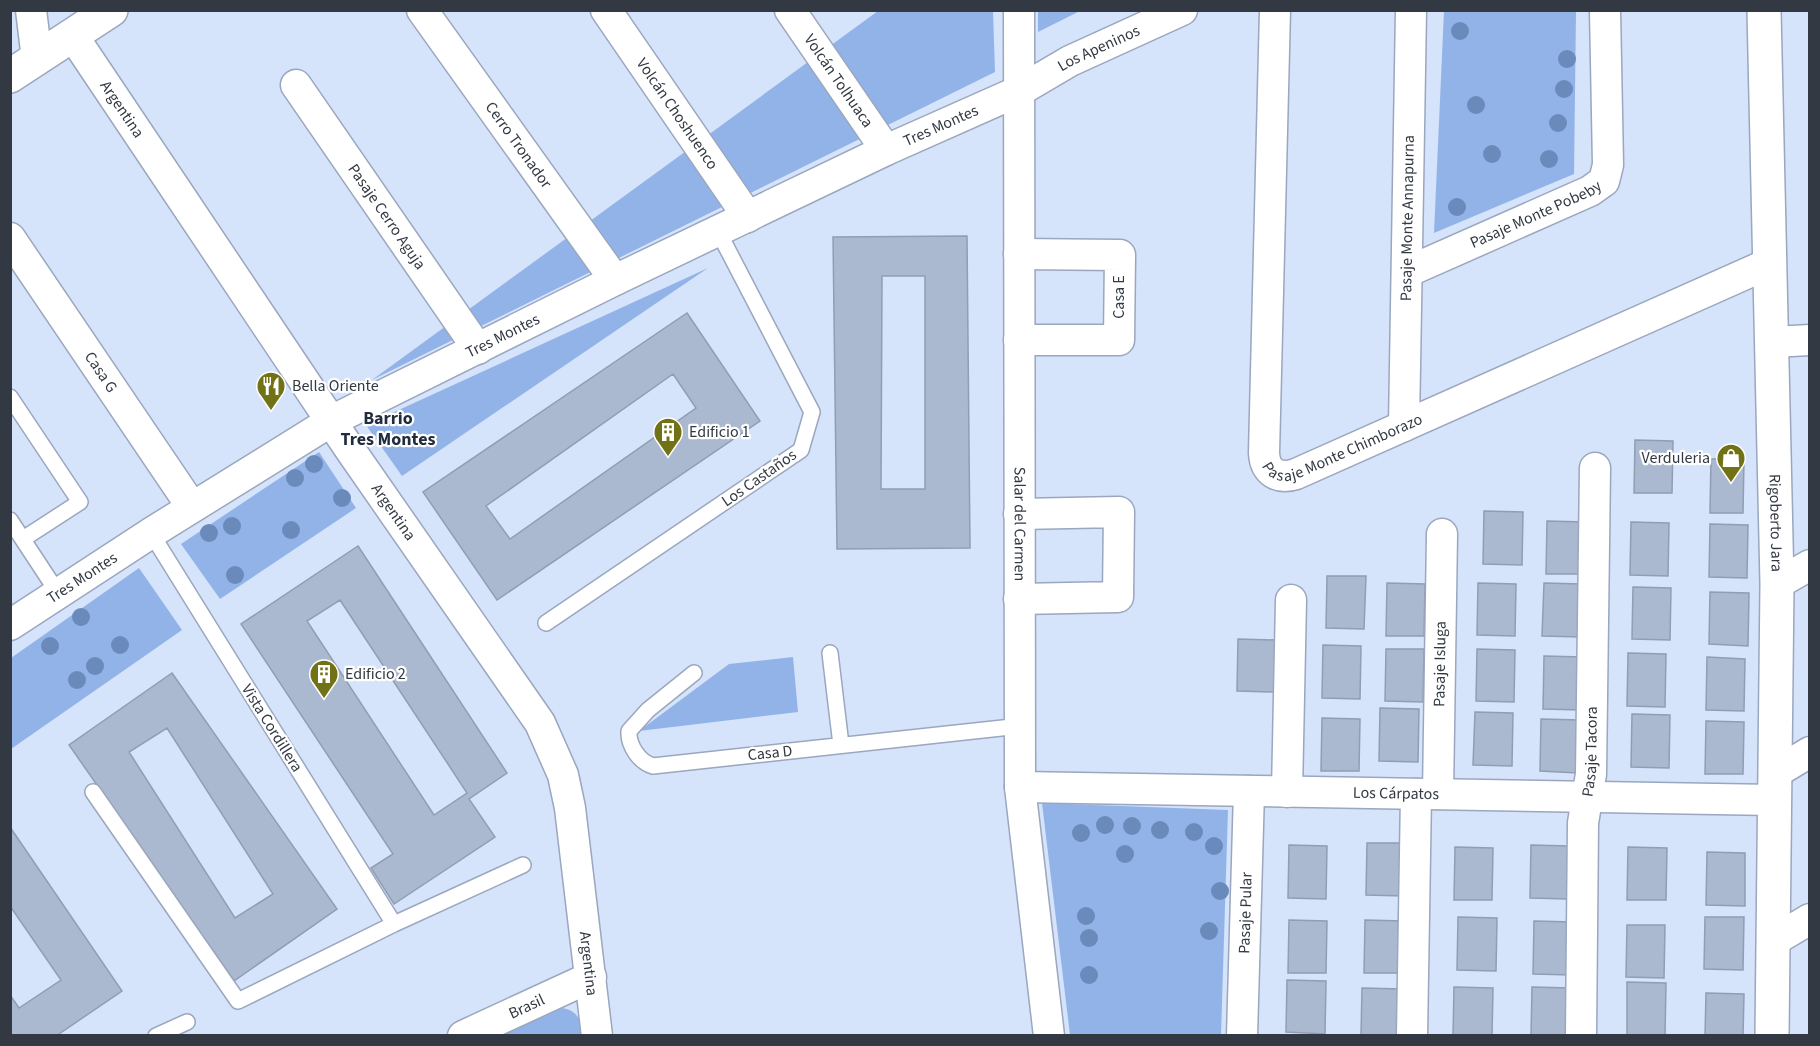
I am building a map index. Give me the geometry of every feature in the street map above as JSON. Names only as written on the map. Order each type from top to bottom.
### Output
[{"type":"street","points":[[24,67],[31,10]]},
{"type":"street","points":[[24,67],[111,10]]},
{"type":"street","name":"Cerro Tronador","points":[[422,10],[615,280]]},
{"type":"street","name":"Volcán Choshuenco","points":[[606,10],[748,217]]},
{"type":"street","name":"Volcán Tolhuaca","points":[[790,10],[886,150]]},
{"type":"street","name":"Salar del Carmen","points":[[1019,10],[1020,787],[1049,1035]]},
{"type":"street","name":"Los Apeninos","points":[[1019,91],[1129,22],[1182,10]]},
{"type":"street","name":"Pasaje Monte Chimborazo","points":[[1275,10],[1264,461],[1273,474],[1281,477],[1288,476],[1770,263]]},
{"type":"street","name":"Pasaje Monte Annapurna","points":[[1404,426],[1411,10]]},
{"type":"street","name":"Pasaje Monte Pobeby","points":[[1407,272],[1590,191],[1604,181],[1608,165],[1605,10]]},
{"type":"street","name":"Rigoberto Jara","points":[[1764,10],[1777,584],[1772,1035]]},
{"type":"street","name":"Argentina","points":[[73,36],[350,448],[540,723],[563,775],[570,808],[597,1035]]},
{"type":"street","name":"Pasaje Cerro Aguja","points":[[296,85],[478,349]]},
{"type":"street","name":"Tres Montes","points":[[10,625],[151,533],[333,420],[615,280],[886,150],[1019,91]]},
{"type":"street","name":"Casa G","points":[[10,238],[192,507]]},
{"type":"street","name":"Casa E","points":[[1019,254],[1120,255],[1119,340],[1019,340]]},
{"type":"street","points":[[1772,342],[1809,340]]},
{"type":"street","name":"Pasaje Tacora","points":[[1581,1035],[1583,823],[1591,774],[1595,468]]},
{"type":"street","points":[[1019,514],[1119,512],[1118,597],[1019,599]]},
{"type":"street","name":"Pasaje Isluga","points":[[1412,1035],[1443,534]]},
{"type":"street","points":[[1777,584],[1809,565]]},
{"type":"street","points":[[1287,792],[1291,600]]},
{"type":"street","points":[[1775,786],[1809,752]]},
{"type":"street","name":"Los Cárpatos","points":[[1020,787],[1587,797],[1775,786]]},
{"type":"street","name":"Pasaje Pular","points":[[1242,1035],[1249,791]]},
{"type":"street","points":[[1773,941],[1809,919]]},
{"type":"street","name":"Brasil","points":[[463,1035],[591,978]]},
{"type":"lane","name":"Los Castaños","points":[[546,623],[801,450],[812,412],[718,231]]},
{"type":"lane","points":[[10,397],[80,502],[23,539]]},
{"type":"lane","points":[[10,520],[58,593]]},
{"type":"lane","name":"Vista Cordillera","points":[[151,533],[394,924]]},
{"type":"lane","points":[[830,653],[841,746]]},
{"type":"lane","name":"Casa D","points":[[694,673],[648,710],[628,731],[632,745],[646,764],[653,766],[1020,726]]},
{"type":"lane","points":[[93,792],[238,1001],[394,924],[523,864]]},
{"type":"lane","points":[[156,1035],[187,1022]]},
{"type":"shaded area","points":[[1038,10],[1080,10],[1080,11],[1038,32]]},
{"type":"shaded area","points":[[878,11],[993,11],[995,72],[372,380]]},
{"type":"shaded area","points":[[1444,11],[1576,11],[1574,174],[1434,233]]},
{"type":"shaded area","points":[[708,268],[402,476],[366,425]]},
{"type":"shaded area","points":[[319,452],[356,508],[220,599],[181,544]]},
{"type":"shaded area","points":[[139,568],[182,630],[11,749],[11,658]]},
{"type":"shaded area","points":[[793,657],[798,712],[639,731],[729,664]]},
{"type":"shaded area","points":[[1042,803],[1228,810],[1221,1035],[1070,1035]]},
{"type":"shaded area","points":[[560,1008],[571,1011],[577,1016],[583,1036],[499,1036]]},
{"type":"building","points":[[967,236],[970,548],[837,549],[833,237]],"holes":[[[882,276],[925,276],[925,489],[881,489]]]},
{"type":"building","name":"Edificio 1","points":[[687,313],[760,421],[497,600],[423,492]],"holes":[[[673,374],[696,408],[510,539],[486,506]]]},
{"type":"building","points":[[1635,440],[1673,441],[1672,493],[1634,493]]},
{"type":"building","points":[[1711,459],[1744,459],[1743,513],[1710,513]]},
{"type":"building","points":[[1484,511],[1523,512],[1522,565],[1483,564]]},
{"type":"building","points":[[1547,521],[1585,522],[1584,574],[1546,574]]},
{"type":"building","points":[[1631,522],[1669,523],[1668,576],[1630,575]]},
{"type":"building","points":[[1710,524],[1748,525],[1747,578],[1709,577]]},
{"type":"building","name":"Edificio 2","points":[[358,546],[507,773],[469,799],[495,837],[394,904],[371,868],[393,854],[241,624]],"holes":[[[340,600],[467,793],[434,815],[307,621]]]},
{"type":"building","points":[[1327,576],[1366,576],[1364,629],[1326,628]]},
{"type":"building","points":[[1387,583],[1425,584],[1424,636],[1386,636]]},
{"type":"building","points":[[1478,583],[1516,584],[1515,636],[1477,635]]},
{"type":"building","points":[[1544,583],[1582,584],[1581,637],[1542,636]]},
{"type":"building","points":[[1633,587],[1671,588],[1670,640],[1632,639]]},
{"type":"building","points":[[1710,592],[1749,593],[1748,646],[1709,644]]},
{"type":"building","points":[[1238,639],[1276,640],[1275,692],[1237,691]]},
{"type":"building","points":[[1323,645],[1361,646],[1360,699],[1322,698]]},
{"type":"building","points":[[1386,649],[1424,649],[1423,702],[1385,701]]},
{"type":"building","points":[[1477,649],[1515,650],[1514,702],[1476,701]]},
{"type":"building","points":[[1628,653],[1666,654],[1665,707],[1627,706]]},
{"type":"building","points":[[1544,656],[1582,657],[1581,710],[1543,709]]},
{"type":"building","points":[[1707,657],[1745,659],[1744,711],[1706,710]]},
{"type":"building","points":[[172,673],[337,909],[234,981],[69,745]],"holes":[[[167,728],[273,894],[235,918],[129,752]]]},
{"type":"building","points":[[1380,708],[1419,709],[1418,762],[1379,761]]},
{"type":"building","points":[[1475,712],[1513,713],[1512,766],[1473,765]]},
{"type":"building","points":[[1632,714],[1670,715],[1669,768],[1631,767]]},
{"type":"building","points":[[1322,718],[1360,719],[1359,771],[1321,771]]},
{"type":"building","points":[[1541,719],[1580,720],[1578,773],[1540,771]]},
{"type":"building","points":[[1706,721],[1744,722],[1743,774],[1705,774]]},
{"type":"building","points":[[10,827],[122,991],[56,1036],[10,1036],[10,995],[19,1008],[61,980],[10,906]]},
{"type":"building","points":[[1367,843],[1405,843],[1404,896],[1366,895]]},
{"type":"building","points":[[1289,845],[1327,846],[1326,899],[1288,898]]},
{"type":"building","points":[[1531,845],[1569,846],[1568,899],[1530,898]]},
{"type":"building","points":[[1455,847],[1493,848],[1492,900],[1454,900]]},
{"type":"building","points":[[1628,847],[1667,848],[1666,900],[1627,900]]},
{"type":"building","points":[[1707,852],[1745,853],[1745,906],[1706,905]]},
{"type":"building","points":[[1458,917],[1497,918],[1496,971],[1457,970]]},
{"type":"building","points":[[1705,917],[1744,917],[1743,970],[1704,969]]},
{"type":"building","points":[[1289,920],[1327,921],[1326,973],[1288,973]]},
{"type":"building","points":[[1365,920],[1403,921],[1402,973],[1364,973]]},
{"type":"building","points":[[1534,921],[1573,922],[1572,975],[1533,974]]},
{"type":"building","points":[[1627,925],[1665,925],[1664,978],[1626,977]]},
{"type":"building","points":[[1287,980],[1326,981],[1325,1034],[1286,1032]]},
{"type":"building","points":[[1627,982],[1666,983],[1665,1036],[1627,1035]]},
{"type":"building","points":[[1454,987],[1493,988],[1492,1036],[1453,1036]]},
{"type":"building","points":[[1532,987],[1570,988],[1570,1036],[1531,1036]]},
{"type":"building","points":[[1362,988],[1401,989],[1400,1036],[1361,1036]]},
{"type":"building","points":[[1706,993],[1744,994],[1743,1036],[1705,1036]]},
{"type":"place","name":"Bella Oriente","points":[[271,412]]},
{"type":"place","name":"Edificio 1","points":[[668,458]]},
{"type":"place","name":"Verduleria","points":[[1731,484]]},
{"type":"place","name":"Edificio 2","points":[[324,700]]},
{"type":"district","name":"Barrio Tres Montes","points":[[388,428]]}]
